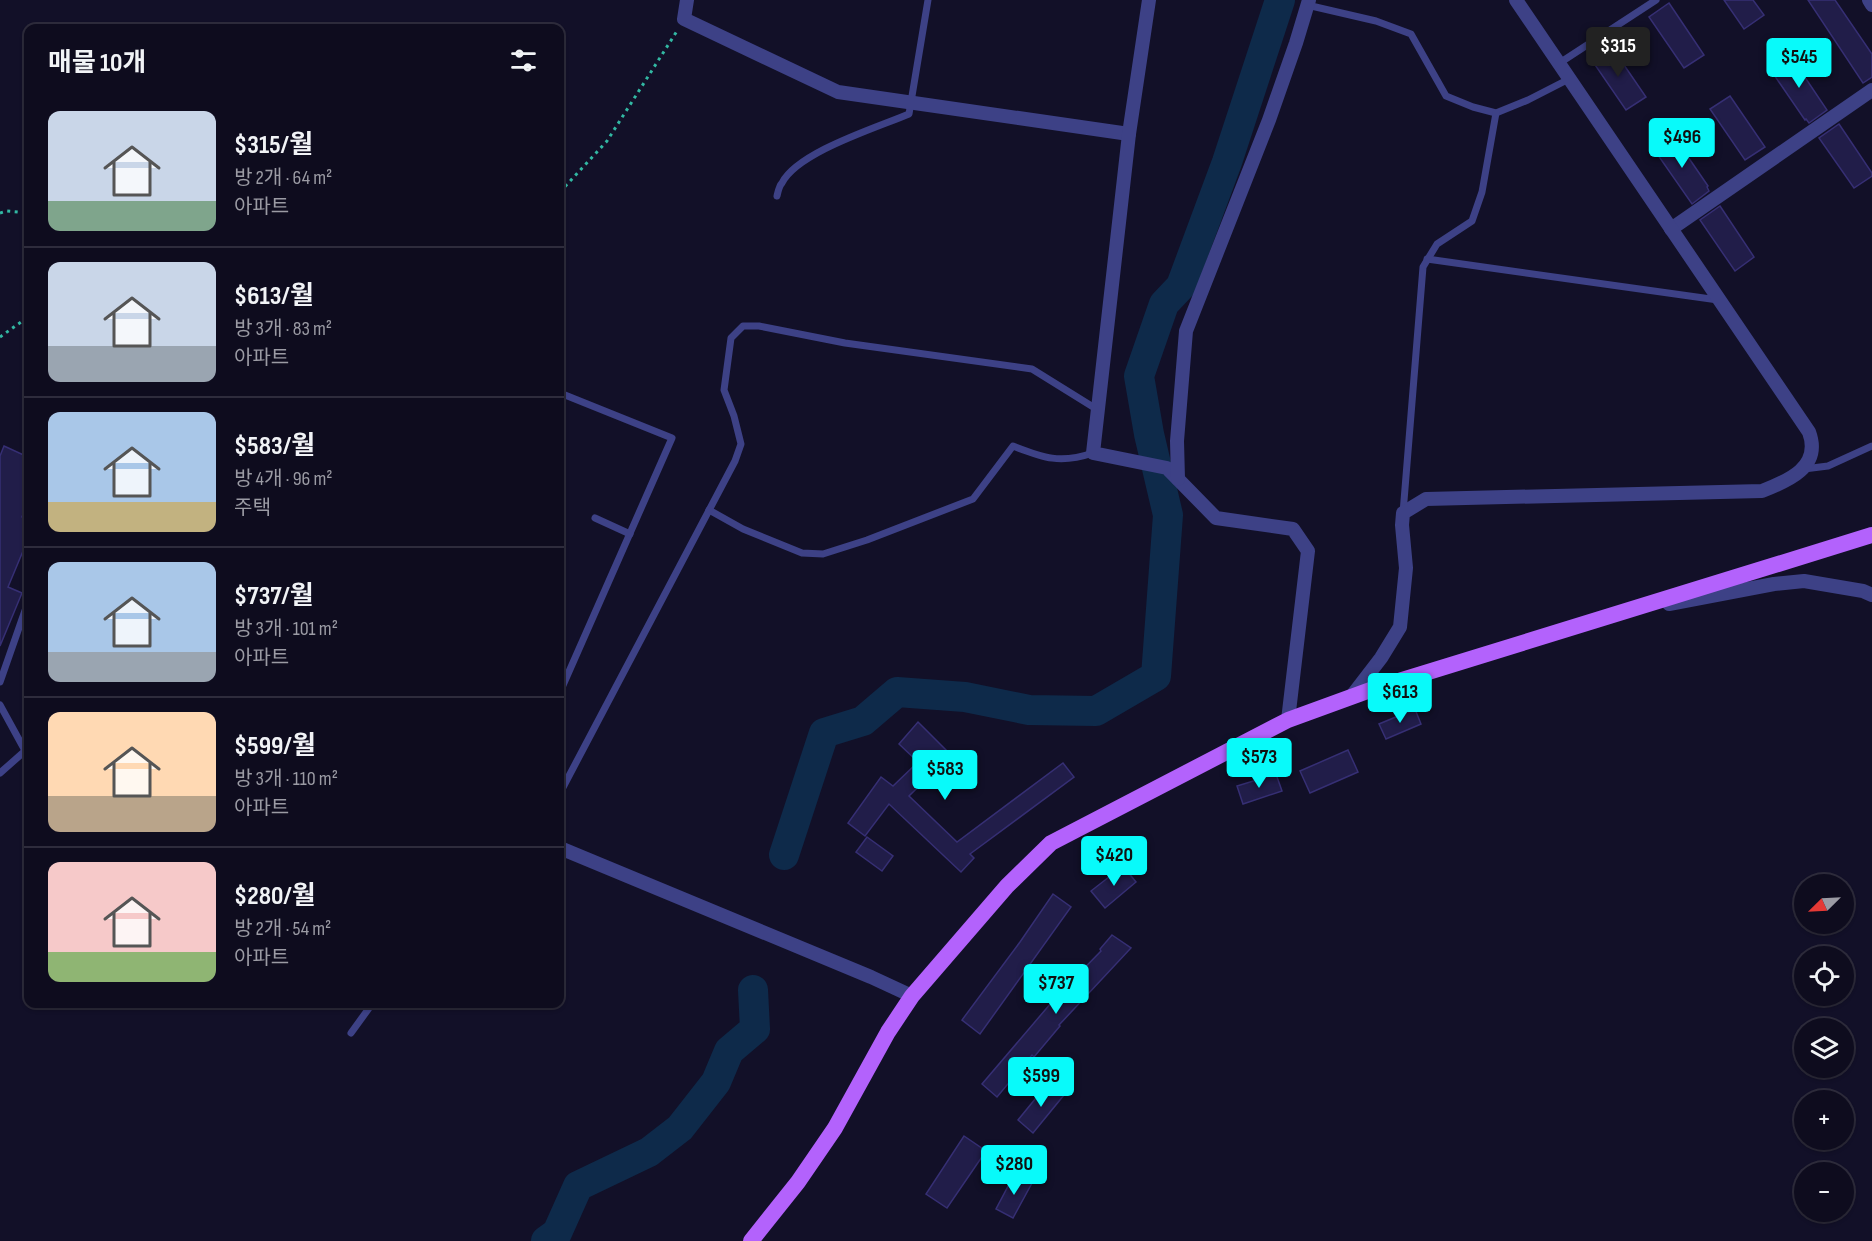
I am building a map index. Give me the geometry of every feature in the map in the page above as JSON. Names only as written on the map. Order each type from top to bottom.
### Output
[{"type":"main road","points":[[751,1241],[798,1182],[835,1128],[888,1032],[912,996],[1007,886],[1051,843],[1288,720],[1351,697],[1872,535]]},
{"type":"street","points":[[687,0],[684,19],[838,92],[1129,134]]},
{"type":"street","points":[[1149,0],[1129,134],[1093,453],[1167,468],[1216,518],[1293,529],[1308,551],[1288,720]]},
{"type":"street","points":[[1351,697],[1381,658],[1400,627],[1406,568],[1403,513],[1426,499],[1762,490],[1787,481],[1804,469],[1813,442],[1809,432],[1516,0]]},
{"type":"street","points":[[1869,0],[1872,5]]},
{"type":"street","points":[[1178,479],[1177,441],[1186,331],[1269,120],[1308,3]]},
{"type":"street","points":[[1671,229],[1872,90]]},
{"type":"street","points":[[1626,613],[1774,584],[1804,581],[1863,591],[1872,595]]},
{"type":"street","points":[[564,850],[912,996]]},
{"type":"lane","points":[[777,196],[782,182],[799,165],[818,152],[909,114],[928,0]]},
{"type":"lane","points":[[1558,64],[1656,0]]},
{"type":"lane","points":[[1308,3],[1376,21],[1411,34],[1446,96],[1473,107],[1496,113],[1569,79]]},
{"type":"lane","points":[[1403,513],[1423,267],[1437,244],[1472,221],[1482,192],[1496,113]]},
{"type":"lane","points":[[1427,259],[1720,301]]},
{"type":"lane","points":[[564,785],[735,461],[741,444],[724,390],[731,338],[743,326],[759,326],[845,343],[1032,369],[1098,410]]},
{"type":"lane","points":[[564,395],[672,438],[564,683]]},
{"type":"lane","points":[[709,510],[743,529],[802,553],[823,554],[867,540],[973,499],[1013,446],[1044,458],[1074,460],[1093,453]]},
{"type":"lane","points":[[1804,469],[1828,466],[1872,446]]},
{"type":"lane","points":[[595,518],[630,534]]},
{"type":"lane","points":[[0,682],[24,613]]},
{"type":"lane","points":[[0,705],[24,749]]},
{"type":"lane","points":[[0,773],[24,756]]},
{"type":"lane","points":[[351,1033],[369,1008]]},
{"type":"path","points":[[564,188],[607,141],[684,19]]},
{"type":"path","points":[[0,213],[7,211],[24,213]]},
{"type":"path","points":[[0,336],[24,320]]},
{"type":"building","points":[[1724,0],[1753,0],[1764,15],[1744,29]]},
{"type":"building","points":[[1808,0],[1835,0],[1872,54],[1872,77],[1863,83]]},
{"type":"building","points":[[1669,3],[1704,55],[1684,68],[1649,17]]},
{"type":"building","points":[[1611,46],[1646,97],[1626,110],[1591,59]]},
{"type":"building","points":[[1790,55],[1827,110],[1809,123],[1770,69]]},
{"type":"building","points":[[1730,96],[1765,147],[1745,160],[1710,109]]},
{"type":"building","points":[[1839,124],[1872,173],[1872,176],[1854,188],[1819,138]]},
{"type":"building","points":[[1673,135],[1708,186],[1709,191],[1692,204],[1653,148]]},
{"type":"building","points":[[1720,206],[1754,257],[1735,271],[1700,220]]},
{"type":"building","points":[[4,446],[24,455],[24,512],[22,517],[24,518],[24,549],[8,587],[22,593],[0,646],[0,456]]},
{"type":"building","points":[[1415,709],[1421,724],[1386,739],[1379,724]]},
{"type":"building","points":[[918,722],[951,755],[909,796],[957,842],[1063,763],[1074,777],[970,854],[974,858],[961,872],[889,804],[865,836],[848,823],[881,777],[893,786],[918,762],[899,744]]},
{"type":"building","points":[[1348,750],[1358,772],[1310,793],[1300,771]]},
{"type":"building","points":[[1276,774],[1282,791],[1243,804],[1237,786]]},
{"type":"building","points":[[867,837],[893,856],[882,871],[856,852]]},
{"type":"building","points":[[1123,866],[1136,882],[1105,908],[1091,891]]},
{"type":"building","points":[[1053,894],[1071,907],[980,1034],[962,1020]]},
{"type":"building","points":[[1112,935],[1131,948],[1059,1025],[1034,1057],[1032,1055],[997,1097],[982,1084],[1057,996],[1101,951],[1100,949]]},
{"type":"building","points":[[1049,1082],[1064,1095],[1033,1133],[1018,1120]]},
{"type":"building","points":[[964,1136],[986,1151],[947,1208],[926,1194]]},
{"type":"building","points":[[1015,1173],[1032,1183],[1013,1218],[996,1209]]},
{"type":"waterway","points":[[784,855],[824,733],[863,721],[897,692],[965,697],[1029,710],[1096,711],[1156,676],[1168,515],[1149,434],[1139,376],[1164,304],[1181,286],[1227,162],[1280,0]]},
{"type":"waterway","points":[[546,1241],[557,1233],[578,1186],[649,1152],[680,1128],[716,1082],[729,1051],[755,1029],[753,990]]}]
